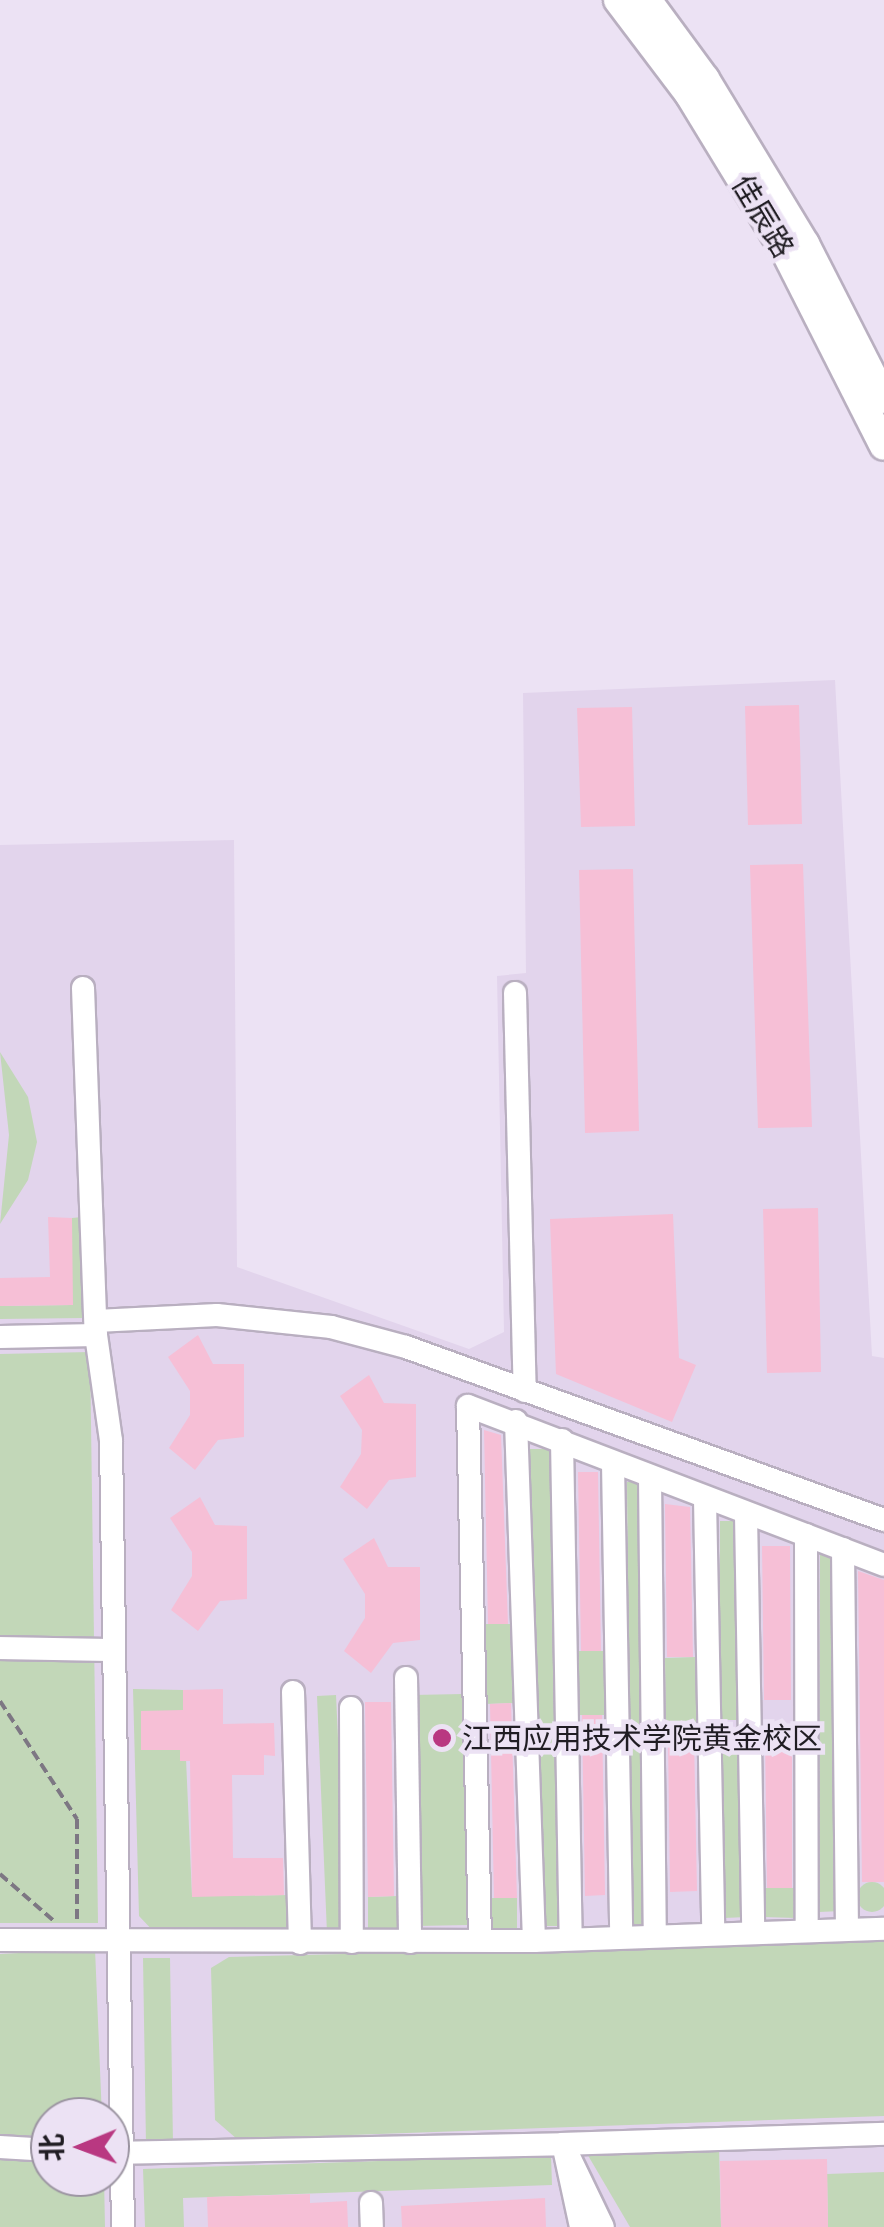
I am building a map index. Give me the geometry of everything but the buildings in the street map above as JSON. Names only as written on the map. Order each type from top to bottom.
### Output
[{"type":"main road","name":"佳辰路","points":[[618,0],[689,94],[786,253],[884,446]]},
{"type":"main road","name":"佳辰路","points":[[658,1],[676,40],[806,244],[884,399]]},
{"type":"street","points":[[83,988],[96,1328],[112,1441],[116,2097]]},
{"type":"street","points":[[514,993],[524,1391]]},
{"type":"street","points":[[0,1337],[284,1318],[406,1347],[884,1520]]},
{"type":"street","points":[[480,1940],[468,1406],[516,1421],[613,1463],[884,1565]]},
{"type":"street","points":[[516,1421],[534,1941]]},
{"type":"street","points":[[562,1440],[571,1939]]},
{"type":"street","points":[[613,1463],[620,1936]]},
{"type":"street","points":[[650,1477],[655,1935]]},
{"type":"street","points":[[705,1498],[713,1933]]},
{"type":"street","points":[[746,1514],[753,1931]]},
{"type":"street","points":[[806,1535],[807,1928]]},
{"type":"street","points":[[843,1549],[847,1928]]},
{"type":"street","points":[[0,1648],[112,1650]]},
{"type":"street","points":[[406,1678],[410,1942]]},
{"type":"street","points":[[293,1692],[300,1944]]},
{"type":"street","points":[[351,1708],[352,1942]]},
{"type":"street","points":[[0,1940],[300,1944],[534,1941],[807,1928],[884,1929]]},
{"type":"street","points":[[130,2154],[884,2134]]},
{"type":"street","points":[[563,2144],[580,2227]]},
{"type":"street","points":[[563,2144],[603,2227]]},
{"type":"street","points":[[0,2147],[30,2149]]},
{"type":"street","points":[[120,2197],[123,2227]]},
{"type":"street","points":[[371,2203],[372,2227]]},
{"type":"path","points":[[0,1701],[77,1819],[76,1941]]},
{"type":"path","points":[[0,1874],[76,1941]]},
{"type":"shaded area","name":"江西应用技术学院黄金校区","points":[[835,680],[872,1356],[884,1358],[884,2227],[0,2227],[0,845],[234,840],[237,1267],[469,1349],[504,1332],[497,976],[526,973],[523,693]]},
{"type":"green space","points":[[0,1052],[28,1097],[37,1142],[28,1180],[0,1224],[9,1135]]},
{"type":"green space","points":[[82,1217],[84,1318],[0,1319],[0,1306],[72,1305],[72,1218]]},
{"type":"green space","points":[[90,1352],[98,1923],[0,1923],[0,1354]]},
{"type":"green space","points":[[529,1449],[550,1449],[561,1926],[541,1926]]},
{"type":"green space","points":[[627,1482],[641,1482],[645,1924],[631,1924]]},
{"type":"green space","points":[[720,1521],[738,1521],[737,1720],[719,1720]]},
{"type":"green space","points":[[820,1549],[836,1555],[841,1911],[819,1912]]},
{"type":"green space","points":[[482,1624],[512,1624],[515,1703],[484,1704]]},
{"type":"green space","points":[[577,1651],[606,1651],[608,1715],[578,1715]]},
{"type":"green space","points":[[696,1657],[699,1737],[666,1738],[665,1658]]},
{"type":"green space","points":[[133,1689],[183,1690],[192,1896],[292,1895],[288,1935],[156,1934],[139,1916]]},
{"type":"green space","points":[[463,1694],[468,1925],[417,1926],[412,1695]]},
{"type":"green space","points":[[336,1695],[347,1932],[327,1933],[317,1696]]},
{"type":"green space","points":[[739,1732],[747,1917],[724,1918],[717,1733]]},
{"type":"green space","points":[[872,1882],[886,1891],[887,1897],[878,1911],[872,1912],[858,1903],[857,1897],[866,1883]]},
{"type":"green space","points":[[764,1888],[796,1888],[796,1918],[764,1917]]},
{"type":"green space","points":[[397,1896],[398,1934],[368,1934],[368,1897]]},
{"type":"green space","points":[[487,1898],[517,1898],[517,1930],[487,1930]]},
{"type":"green space","points":[[884,1940],[884,2116],[237,2139],[215,2120],[211,1968],[229,1957]]},
{"type":"green space","points":[[95,1949],[101,2097],[30,2097],[30,2139],[0,2137],[0,1954]]},
{"type":"green space","points":[[143,1958],[170,1958],[173,2143],[146,2144]]},
{"type":"green space","points":[[719,2147],[721,2227],[630,2227],[586,2152]]},
{"type":"green space","points":[[551,2155],[552,2185],[183,2198],[184,2227],[145,2227],[143,2169]]},
{"type":"green space","points":[[0,2157],[30,2158],[30,2197],[104,2197],[105,2227],[0,2227]]},
{"type":"green space","points":[[884,2172],[884,2227],[828,2227],[827,2174]]},
{"type":"place","name":"江西应用技术学院黄金校区","points":[[442,1738]]}]
